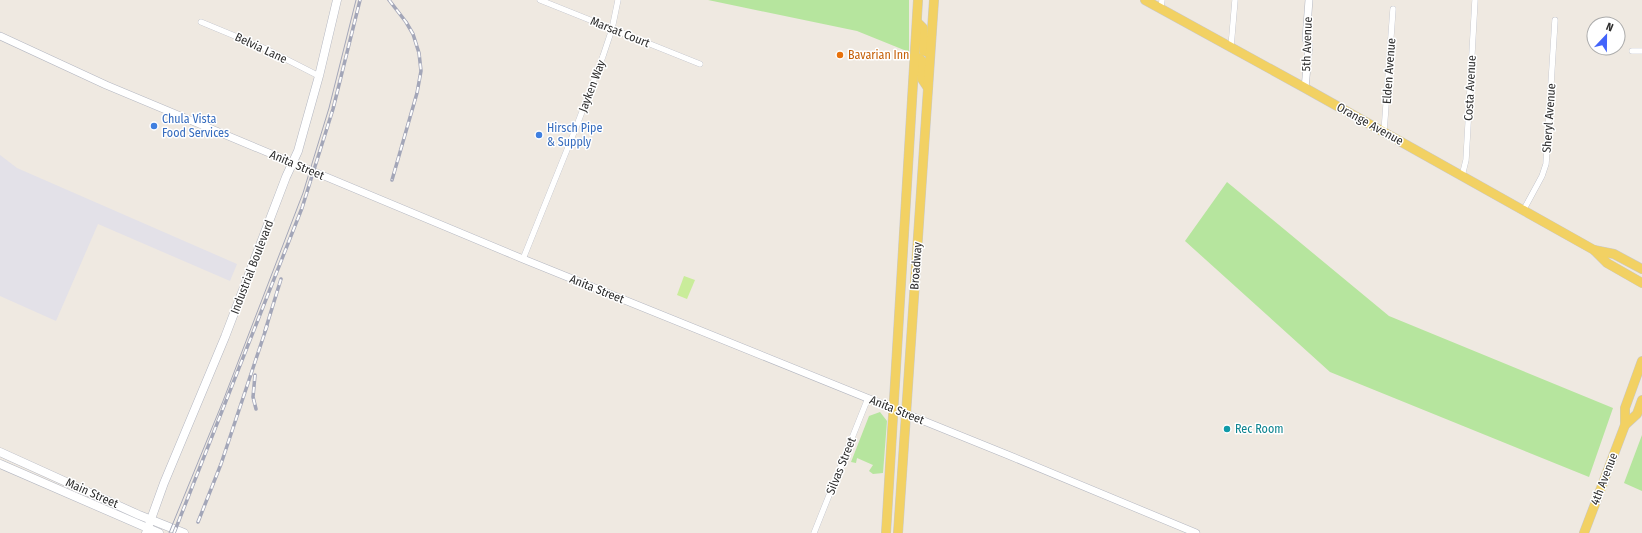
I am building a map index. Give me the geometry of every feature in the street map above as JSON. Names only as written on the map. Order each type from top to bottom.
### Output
[{"type":"main road","name":"Industrial Boulevard","points":[[147,531],[164,483],[208,379],[293,162],[319,76],[337,0]]},
{"type":"main road","name":"Broadway","points":[[886,533],[918,0]]},
{"type":"main road","name":"Broadway","points":[[898,533],[934,0]]},
{"type":"main road","name":"Orange Avenue","points":[[1145,0],[1162,4],[1231,47],[1594,250],[1607,263],[1642,283]]},
{"type":"main road","points":[[917,22],[923,28],[924,51],[930,53]]},
{"type":"main road","points":[[914,57],[919,58],[922,61],[922,79],[928,88]]},
{"type":"main road","points":[[906,204],[920,206]]},
{"type":"main road","name":"Orange Avenue","points":[[1594,250],[1614,254],[1642,269]]},
{"type":"main road","name":"4th Avenue","points":[[1584,533],[1625,425],[1625,408],[1642,361]]},
{"type":"main road","name":"4th Avenue","points":[[1625,425],[1637,414],[1642,400]]},
{"type":"main road","name":"Main Street","points":[[0,452],[151,520],[184,533]]},
{"type":"main road","name":"Main Street","points":[[0,464],[147,531],[159,533]]},
{"type":"street","name":"Marsat Court","points":[[540,0],[700,64]]},
{"type":"street","name":"Jayken Way","points":[[523,259],[577,125],[612,29],[618,0]]},
{"type":"street","points":[[1231,47],[1235,0]]},
{"type":"street","name":"5th Avenue","points":[[1305,88],[1308,45],[1306,39],[1309,0]]},
{"type":"street","name":"Costa Avenue","points":[[1462,176],[1466,160],[1475,0]]},
{"type":"street","name":"Elden Avenue","points":[[1384,132],[1393,9]]},
{"type":"street","name":"Sheryl Avenue","points":[[1523,211],[1542,176],[1546,164],[1555,20]]},
{"type":"street","name":"Belvia Lane","points":[[201,22],[266,49],[319,76]]},
{"type":"street","name":"Anita Street","points":[[0,36],[106,85],[523,259],[868,398],[1196,533]]},
{"type":"street","points":[[1632,51],[1642,51]]},
{"type":"street","name":"Silvas Street","points":[[814,533],[868,398]]},
{"type":"shaded area","points":[[0,155],[17,168],[237,264],[230,281],[98,224],[56,321],[0,296]]},
{"type":"green space","points":[[708,0],[909,0],[909,52],[857,31]]},
{"type":"green space","points":[[1227,182],[1389,316],[1613,408],[1589,477],[1330,372],[1185,241]]},
{"type":"green space","points":[[684,276],[695,280],[687,299],[677,295]]},
{"type":"green space","points":[[880,412],[887,421],[883,473],[873,474],[869,471],[873,465],[857,458],[856,463],[851,462],[869,416]]},
{"type":"green space","points":[[1642,435],[1642,491],[1624,483]]},
{"type":"tram line","points":[[169,533],[223,401],[303,193],[329,108],[356,0]]},
{"type":"railway","points":[[174,533],[302,208],[333,109],[360,0]]},
{"type":"railway","points":[[389,0],[406,22],[413,34],[419,53],[421,71],[417,93],[392,180]]},
{"type":"railway","points":[[265,331],[281,279]]},
{"type":"railway","points":[[198,522],[221,464],[267,326]]},
{"type":"railway","points":[[255,375],[253,397],[256,409]]},
{"type":"place","name":"Bavarian Inn","points":[[840,55]]},
{"type":"place","name":"Chula Vista Food Services","points":[[154,126]]},
{"type":"place","name":"Hirsch Pipe & Supply","points":[[539,135]]},
{"type":"place","name":"Rec Room","points":[[1227,429]]}]
